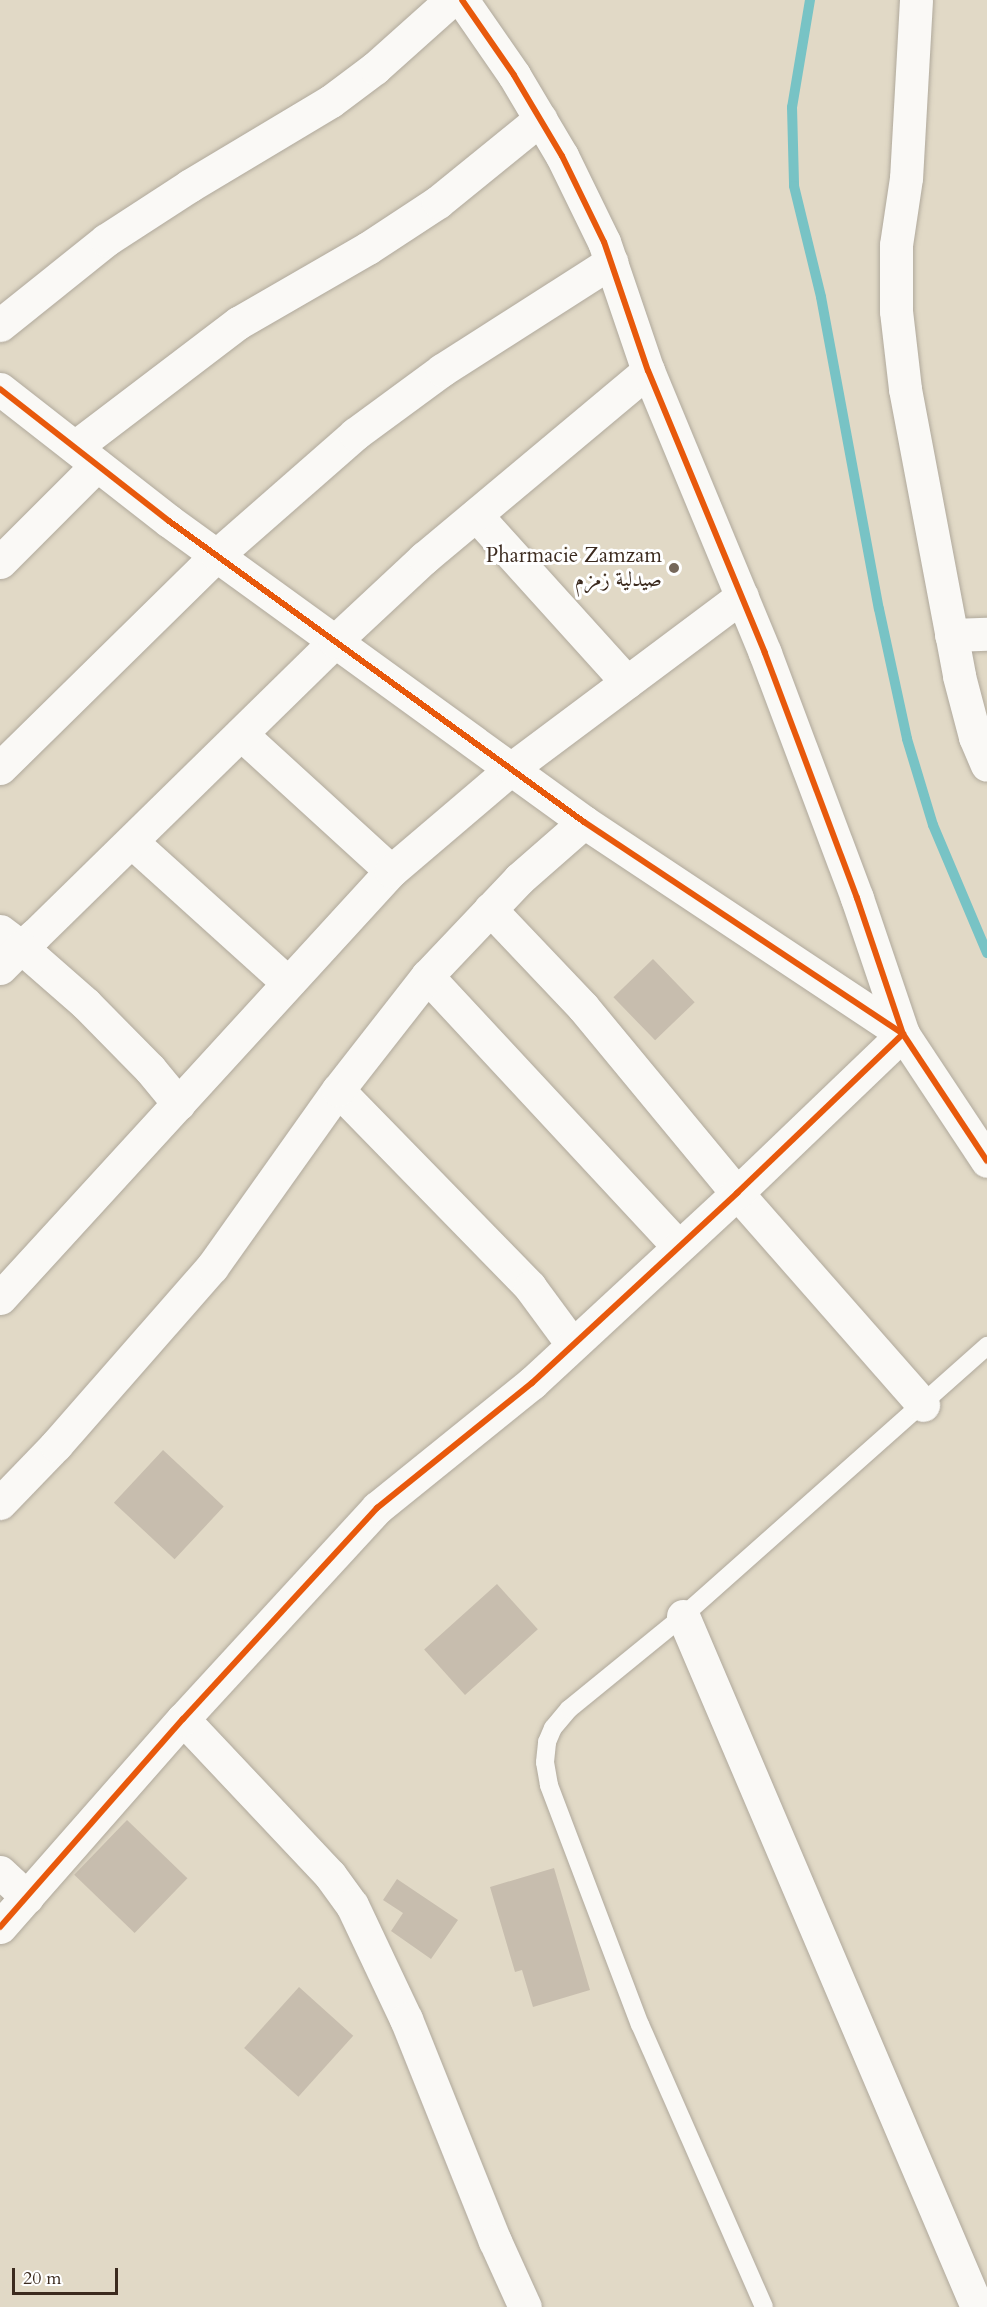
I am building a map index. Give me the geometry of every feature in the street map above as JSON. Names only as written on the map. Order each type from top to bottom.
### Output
[{"type":"street","points":[[0,325],[106,240],[189,186],[331,101],[375,68],[451,0]]},
{"type":"street","points":[[462,0],[514,75],[562,156],[611,262],[648,371],[742,596],[857,898],[903,1034],[987,1161]]},
{"type":"street","points":[[916,0],[906,178],[897,244],[897,311],[905,389],[951,635],[973,727],[987,765]]},
{"type":"street","points":[[0,562],[86,456],[238,323],[368,248],[438,202],[540,119]]},
{"type":"street","points":[[0,768],[217,555],[355,434],[442,370],[611,262]]},
{"type":"street","points":[[179,1104],[150,1069],[86,1004],[7,949],[132,842],[336,641],[424,558],[648,371]]},
{"type":"street","points":[[0,389],[217,555],[584,822],[903,1034]]},
{"type":"street","points":[[476,515],[627,682]]},
{"type":"street","points":[[2,1292],[179,1104],[391,871],[512,768],[742,596]]},
{"type":"street","points":[[951,635],[987,634]]},
{"type":"street","points":[[241,734],[391,871]]},
{"type":"street","points":[[0,1503],[56,1446],[212,1267],[338,1090],[427,976],[519,879],[584,822]]},
{"type":"street","points":[[132,842],[288,983]]},
{"type":"street","points":[[490,909],[602,1029],[737,1193],[923,1405]]},
{"type":"street","points":[[427,976],[678,1246]]},
{"type":"street","points":[[0,1927],[183,1719],[377,1508],[532,1383],[737,1193],[903,1034]]},
{"type":"street","points":[[338,1090],[530,1287],[572,1344]]},
{"type":"street","points":[[683,1616],[970,2305]]},
{"type":"street","points":[[183,1719],[330,1875],[352,1905],[406,2019],[495,2241],[525,2307]]},
{"type":"street","points":[[0,1872],[27,1897]]},
{"type":"lane","points":[[764,2307],[640,2025],[549,1785],[545,1762],[547,1742],[553,1728],[569,1709],[683,1616],[987,1346]]},
{"type":"building","points":[[653,959],[695,1002],[655,1040],[613,997]]},
{"type":"building","points":[[163,1450],[224,1507],[175,1559],[114,1503]]},
{"type":"building","points":[[497,1584],[538,1629],[465,1695],[424,1650]]},
{"type":"building","points":[[127,1820],[187,1878],[135,1933],[74,1875]]},
{"type":"building","points":[[554,1868],[590,1990],[533,2007],[522,1970],[515,1972],[490,1887]]},
{"type":"building","points":[[397,1879],[458,1920],[431,1959],[391,1931],[403,1913],[383,1900]]},
{"type":"building","points":[[299,1987],[353,2036],[298,2097],[244,2048]]},
{"type":"waterway","points":[[810,0],[792,107],[794,186],[821,297],[879,609],[907,739],[933,825],[987,953]]},
{"type":"cycle path","points":[[0,1927],[183,1719],[377,1508],[532,1383],[737,1193],[903,1034],[857,898],[765,653],[648,371],[604,242],[562,156],[514,75],[462,0]]},
{"type":"cycle path","points":[[0,389],[169,521],[584,822],[903,1034],[987,1161]]},
{"type":"place","name":"Pharmacie Zamzam صيدلية زمزم","points":[[674,568]]}]
